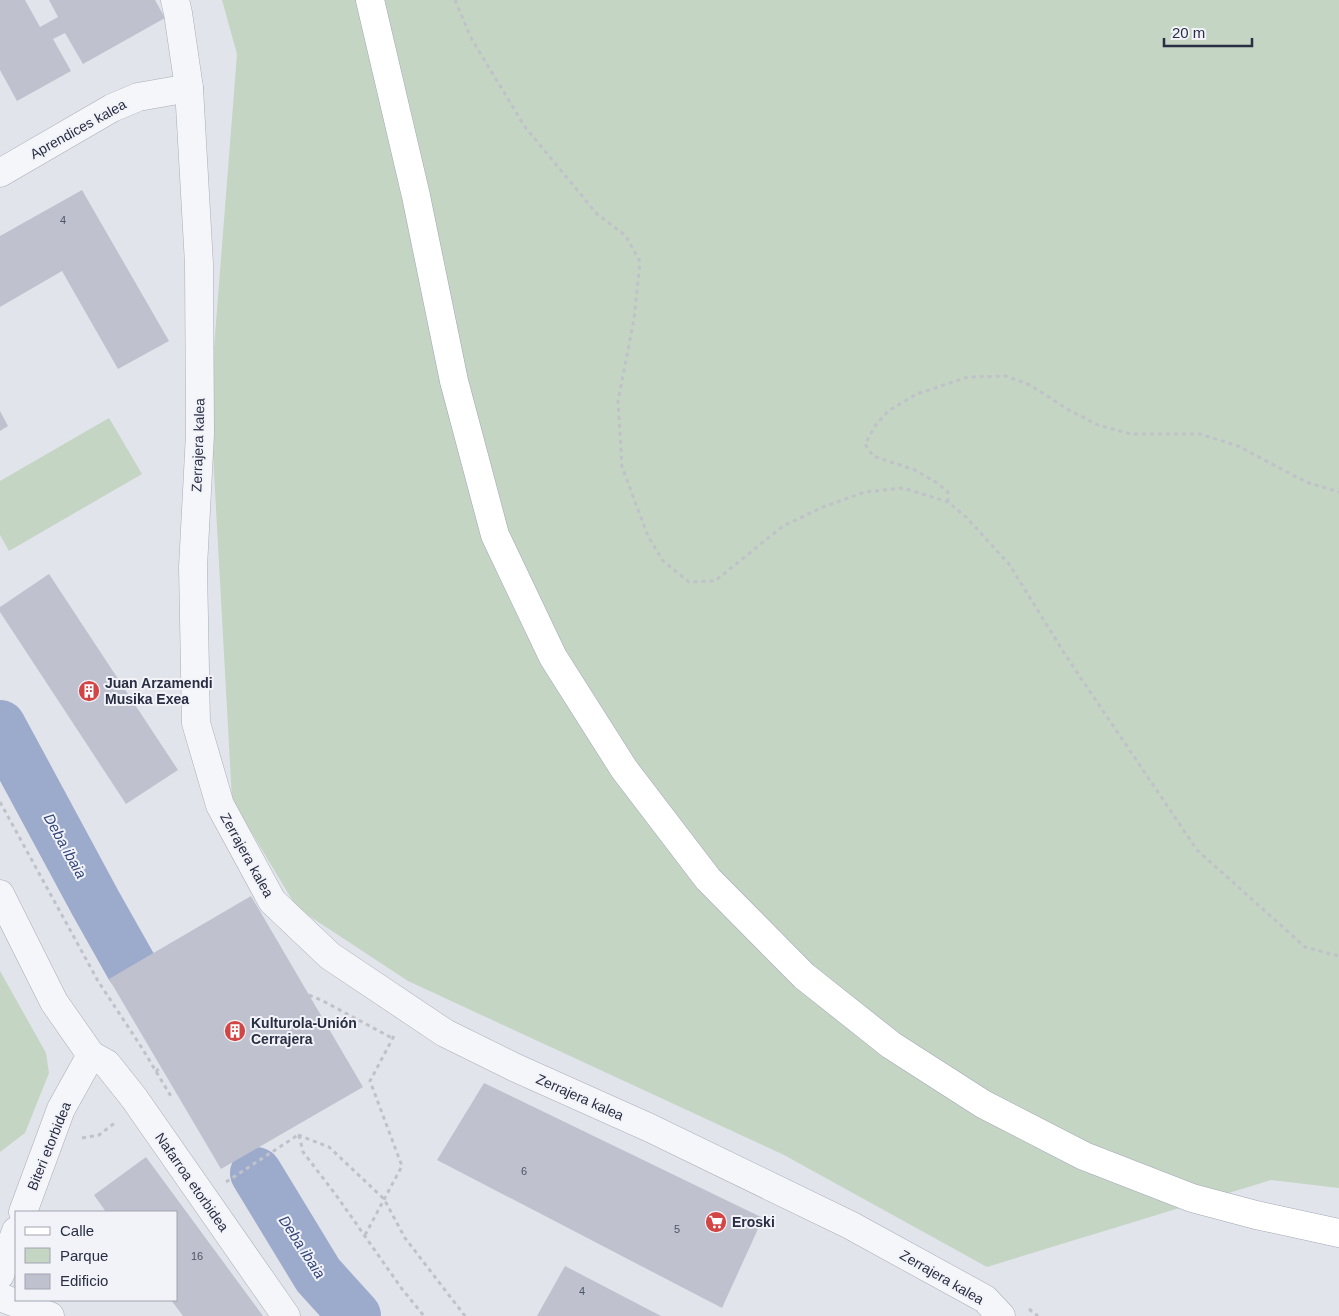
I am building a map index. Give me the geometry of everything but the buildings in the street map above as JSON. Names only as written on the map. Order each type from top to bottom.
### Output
[{"type":"main road","points":[[370,0],[416,196],[454,381],[496,535],[553,656],[624,769],[708,879],[804,976],[890,1045],[983,1104],[1084,1156],[1192,1198],[1256,1215],[1339,1233]]},
{"type":"street","name":"Zerrajera kalea","points":[[175,0],[188,88],[199,264],[200,434],[193,566],[196,723],[220,805],[272,901],[330,956],[445,1032],[516,1068],[650,1128],[850,1226],[985,1299],[1012,1310]]},
{"type":"street","name":"Aprendices kalea","points":[[0,173],[112,108],[138,97],[188,88]]},
{"type":"street","name":"Nafarroa etorbidea","points":[[0,894],[54,1002],[92,1055],[107,1064],[134,1098],[286,1316]]},
{"type":"street","name":"Biteri etorbidea","points":[[23,1211],[61,1109],[92,1055]]},
{"type":"street","points":[[0,1275],[15,1234]]},
{"type":"street","points":[[0,1297],[50,1316]]},
{"type":"path","points":[[455,0],[471,38],[525,127],[597,214],[626,236],[640,262],[634,319],[618,401],[622,467],[648,536],[663,561],[689,582],[715,581],[784,526],[823,507],[865,492],[903,488],[948,502],[966,517],[1009,564],[1066,656],[1197,850],[1305,947],[1339,956]]},
{"type":"path","points":[[948,502],[948,492],[938,483],[915,470],[873,456],[865,444],[875,426],[888,411],[917,394],[968,377],[1006,376],[1030,385],[1067,409],[1098,425],[1131,434],[1200,434],[1238,446],[1306,482],[1339,492]]},
{"type":"path","points":[[0,802],[98,981],[142,1048],[175,1104]]},
{"type":"path","points":[[309,995],[392,1038],[370,1081],[402,1166],[365,1235]]},
{"type":"path","points":[[78,1140],[99,1135],[118,1120],[134,1098]]},
{"type":"path","points":[[298,1135],[329,1147],[384,1199],[405,1238],[465,1316]]},
{"type":"path","points":[[222,1184],[298,1135]]},
{"type":"path","points":[[298,1135],[303,1152],[365,1235],[402,1289],[424,1316]]},
{"type":"path","points":[[1012,1310],[1038,1316]]},
{"type":"green space","points":[[222,0],[1339,0],[1339,1188],[1271,1180],[987,1267],[784,1155],[408,981],[297,908],[232,800],[210,399],[237,54]]},
{"type":"green space","points":[[109,418],[142,474],[9,551],[0,535],[0,481]]},
{"type":"green space","points":[[0,971],[46,1053],[49,1073],[25,1133],[0,1152]]},
{"type":"waterway","name":"Deba ibaia","points":[[0,726],[131,966]]},
{"type":"waterway","name":"Deba ibaia","points":[[256,1173],[318,1275],[355,1316]]},
{"type":"place","name":"Juan Arzamendi Musika Exea","points":[[89,691]]},
{"type":"place","name":"Kulturola-Unión Cerrajera","points":[[235,1031]]},
{"type":"place","name":"Eroski","points":[[716,1222]]}]
